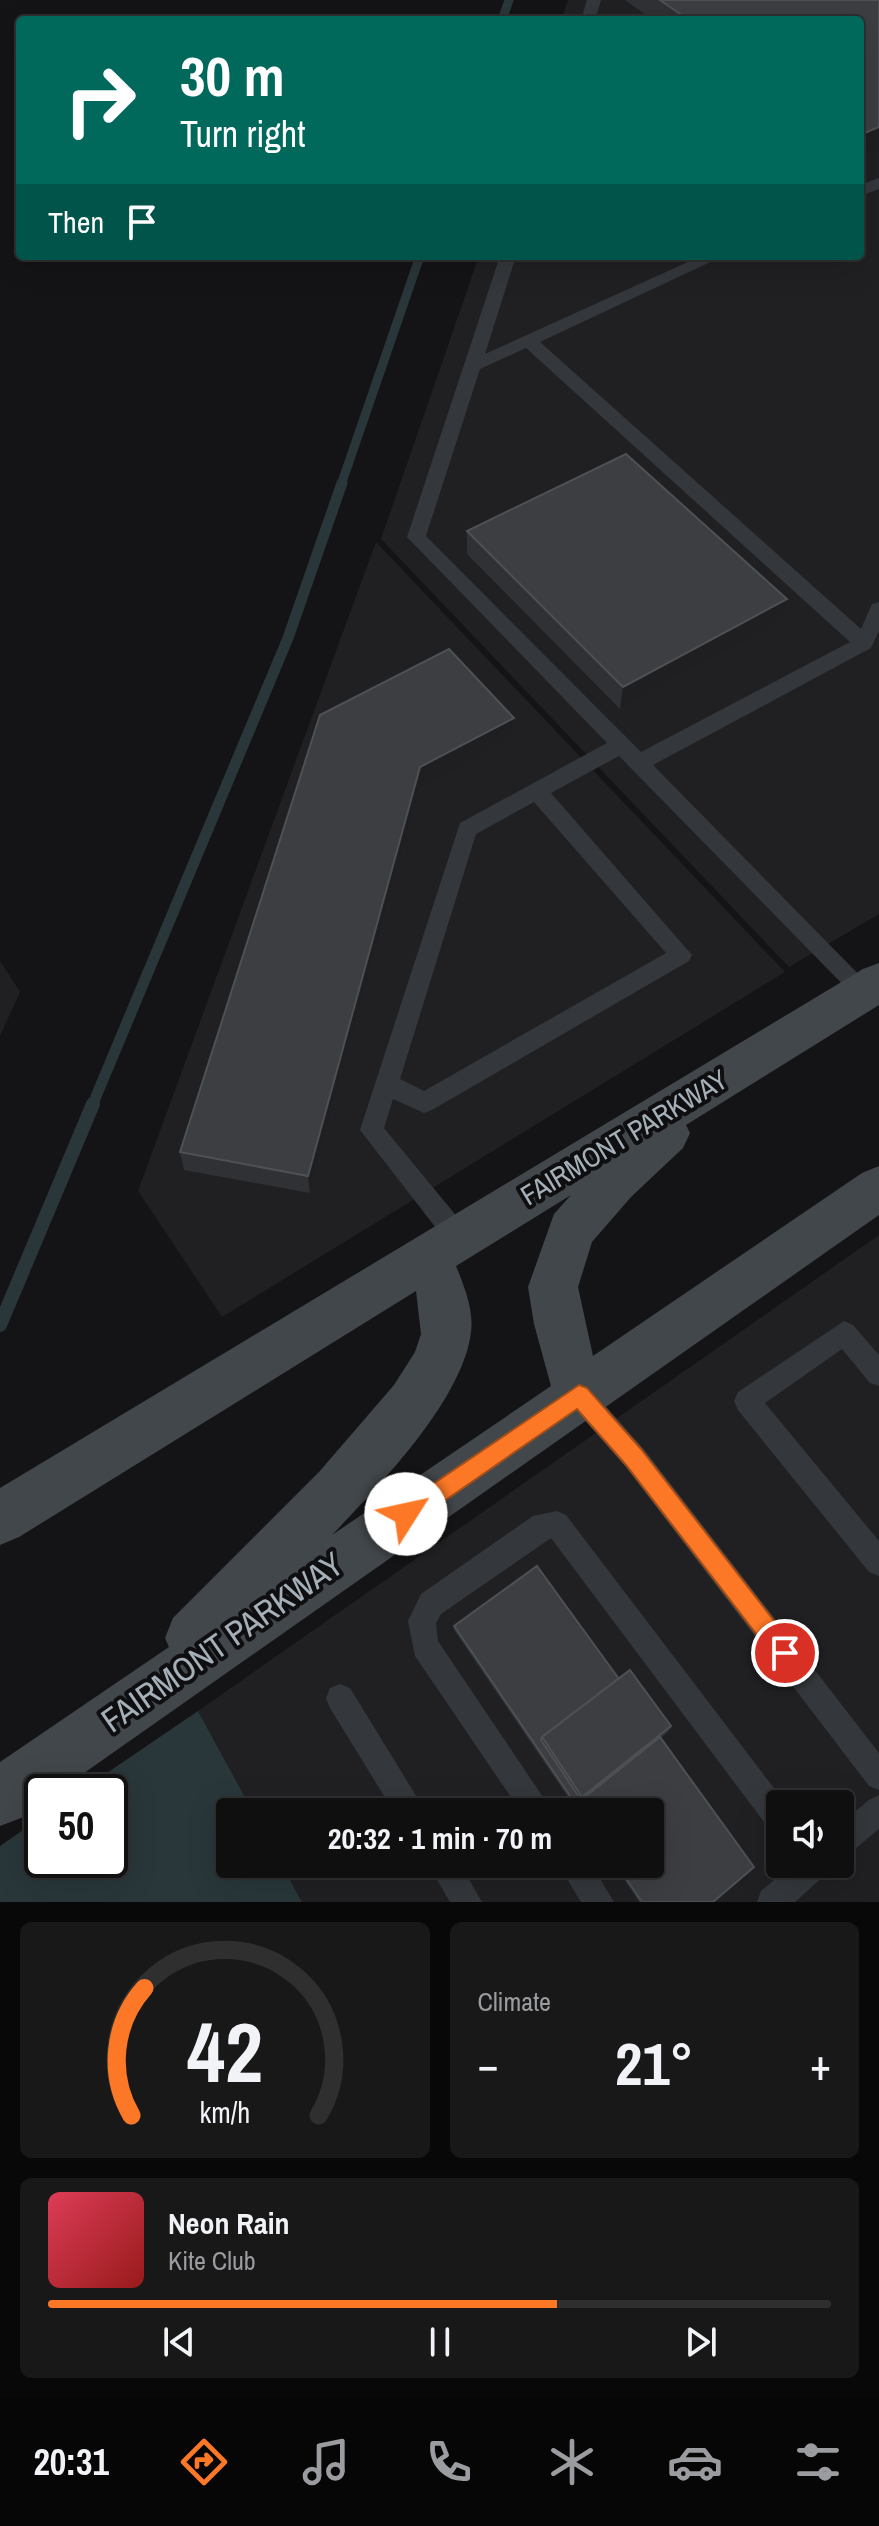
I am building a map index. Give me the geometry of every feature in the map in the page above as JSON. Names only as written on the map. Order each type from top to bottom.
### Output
[{"type":"main road","name":"FAIRMONT PARKWAY","points":[[0,1518],[871,986]]},
{"type":"main road","points":[[579,1395],[559,1324],[553,1287],[571,1230],[614,1182],[729,1074]]},
{"type":"main road","name":"FAIRMONT PARKWAY","points":[[0,1797],[879,1188]]},
{"type":"main road","points":[[124,1709],[383,1442],[434,1372],[446,1335],[440,1286],[443,1247]]},
{"type":"lane","points":[[507,260],[416,537],[639,763],[871,986]]},
{"type":"lane","points":[[472,366],[706,260]]},
{"type":"lane","points":[[528,340],[864,643]]},
{"type":"lane","points":[[639,763],[864,643],[879,609]]},
{"type":"lane","points":[[443,1247],[372,1130],[467,829],[621,745]]},
{"type":"lane","points":[[387,1084],[424,1103],[681,955],[537,791]]},
{"type":"lane","points":[[879,1374],[844,1333],[747,1401],[879,1562]]},
{"type":"lane","points":[[579,1395],[634,1457],[879,1776]]},
{"type":"lane","points":[[528,1798],[425,1646],[422,1621],[431,1604],[542,1525],[557,1524],[766,1801]]},
{"type":"lane","points":[[340,1698],[402,1798]]},
{"type":"lane","points":[[854,1831],[879,1810]]},
{"type":"lane","points":[[452,1878],[467,1902]]},
{"type":"lane","points":[[583,1878],[599,1902]]},
{"type":"lane","points":[[772,1902],[799,1878]]},
{"type":"shaded area","points":[[568,0],[879,0],[879,914],[789,967],[381,539],[478,260],[864,260],[864,16],[562,16]]},
{"type":"shaded area","points":[[376,542],[785,972],[222,1317],[138,1191]]},
{"type":"shaded area","points":[[0,961],[20,992],[0,1036]]},
{"type":"shaded area","points":[[879,1235],[879,1902],[302,1902],[289,1878],[664,1878],[664,1798],[245,1798],[198,1711]]},
{"type":"shaded area","points":[[198,1711],[245,1798],[216,1798],[216,1878],[289,1878],[302,1902],[0,1902],[0,1846],[24,1829],[24,1878],[128,1878],[128,1774],[105,1774]]},
{"type":"building","points":[[660,0],[879,0],[879,127],[864,133],[864,16],[683,16]]},
{"type":"building","points":[[626,454],[787,599],[623,687],[467,531]]},
{"type":"building","points":[[449,649],[514,718],[420,767],[308,1176],[180,1152],[320,715]]},
{"type":"building","points":[[537,1566],[619,1679],[541,1740],[580,1798],[571,1798],[454,1626]]},
{"type":"building","points":[[630,1670],[671,1726],[582,1797],[542,1737]]},
{"type":"building","points":[[660,1737],[754,1867],[713,1902],[642,1902],[626,1878],[664,1878],[664,1798],[584,1798]]},
{"type":"waterway","points":[[503,16],[509,0]]},
{"type":"waterway","points":[[341,485],[419,260]]},
{"type":"waterway","points":[[92,1106],[288,638],[342,483]]},
{"type":"waterway","points":[[0,1325],[93,1104]]},
{"type":"route","points":[[406,1514],[579,1395],[634,1457],[785,1653]]}]
